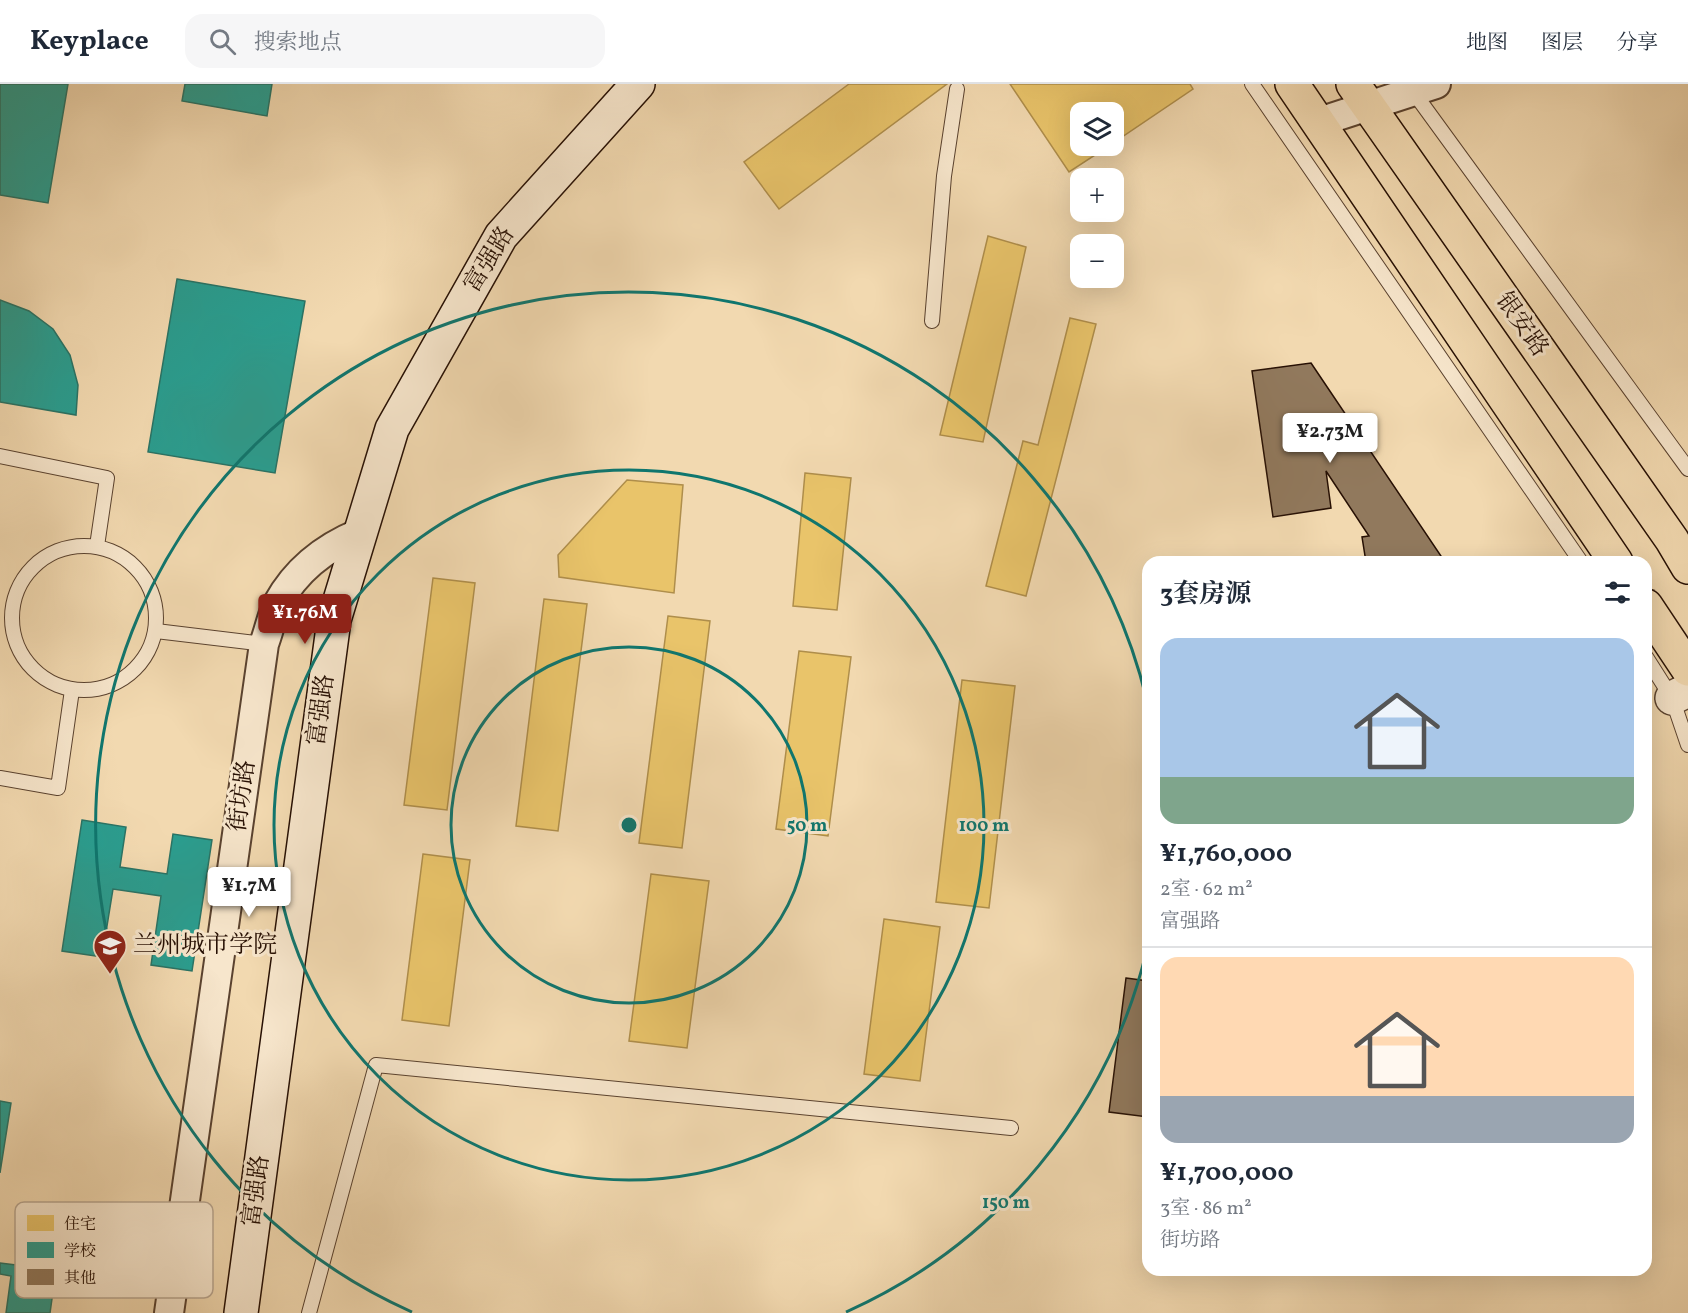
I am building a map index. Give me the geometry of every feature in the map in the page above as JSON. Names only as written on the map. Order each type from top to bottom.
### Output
[{"type":"main road","name":"富强路","points":[[241,1313],[334,620],[392,429],[501,236],[638,84]]},
{"type":"main road","points":[[1292,84],[1612,556]]},
{"type":"main road","name":"银安路","points":[[1360,95],[1672,540],[1688,567]]},
{"type":"main road","points":[[1652,615],[1688,669]]},
{"type":"street","points":[[1319,122],[1360,95],[1419,86]]},
{"type":"street","name":"街坊路","points":[[185,1202],[264,644],[278,604],[303,569],[336,543],[360,534]]},
{"type":"street","name":"街坊路","points":[[169,1313],[171,1298]]},
{"type":"lane","points":[[1252,84],[1577,556]]},
{"type":"lane","points":[[1419,86],[1688,469]]},
{"type":"lane","points":[[932,321],[944,176],[957,89]]},
{"type":"lane","points":[[0,456],[107,478],[97,546]]},
{"type":"lane","points":[[97,546],[123,556],[144,576],[155,603],[156,631],[146,657],[126,678],[100,689],[72,690],[45,680],[25,660],[13,634],[13,605],[23,579],[43,558],[69,547],[97,546]]},
{"type":"lane","points":[[156,631],[264,644]]},
{"type":"lane","points":[[1652,664],[1680,694],[1688,745]]},
{"type":"lane","points":[[0,778],[58,788],[72,690]]},
{"type":"lane","points":[[309,1313],[376,1065],[1011,1128]]},
{"type":"building: 住宅","points":[[849,84],[947,84],[779,209],[744,162]]},
{"type":"building: 住宅","points":[[1010,84],[1190,84],[1193,89],[1124,136],[1124,102],[1070,102],[1070,156],[1094,156],[1075,168],[1070,168],[1069,172]]},
{"type":"building: 住宅","points":[[988,236],[1026,247],[983,442],[940,435]]},
{"type":"building: 住宅","points":[[1070,318],[1096,324],[1026,596],[986,586],[1023,441],[1038,445]]},
{"type":"building: 住宅","points":[[805,473],[851,478],[837,610],[793,606]]},
{"type":"building: 住宅","points":[[627,480],[683,485],[674,593],[559,577],[558,555]]},
{"type":"building: 住宅","points":[[433,578],[475,583],[447,810],[404,805]]},
{"type":"building: 住宅","points":[[544,599],[587,604],[558,831],[516,826]]},
{"type":"building: 住宅","points":[[668,616],[710,621],[682,848],[639,843]]},
{"type":"building: 住宅","points":[[799,651],[851,657],[828,836],[776,829]]},
{"type":"building: 住宅","points":[[962,680],[1015,686],[989,908],[936,902]]},
{"type":"building: 住宅","points":[[423,854],[470,860],[449,1026],[402,1020]]},
{"type":"building: 住宅","points":[[651,874],[709,881],[687,1048],[629,1041]]},
{"type":"building: 住宅","points":[[884,919],[940,927],[920,1081],[864,1074]]},
{"type":"building: 学校","points":[[0,84],[68,84],[48,203],[0,195]]},
{"type":"building: 学校","points":[[185,84],[272,84],[267,116],[182,101]]},
{"type":"building: 学校","points":[[177,279],[305,301],[275,473],[148,452]]},
{"type":"building: 学校","points":[[0,300],[29,311],[53,329],[70,355],[78,385],[76,415],[0,402]]},
{"type":"building: 学校","points":[[82,820],[126,827],[120,867],[167,874],[173,834],[212,840],[192,971],[151,965],[161,896],[113,889],[102,957],[62,951]]},
{"type":"building: 学校","points":[[0,1101],[11,1103],[0,1173]]},
{"type":"building: 学校","points":[[0,1263],[15,1265],[15,1298],[52,1298],[50,1313],[6,1313],[11,1276],[0,1274]]},
{"type":"building: 其他","points":[[1311,363],[1441,556],[1365,556],[1362,537],[1369,536],[1326,471],[1331,508],[1273,517],[1252,371]]},
{"type":"building: 其他","points":[[1126,978],[1142,980],[1142,1116],[1109,1112]]},
{"type":"place","name":"兰州城市学院","points":[[110,975]]}]
